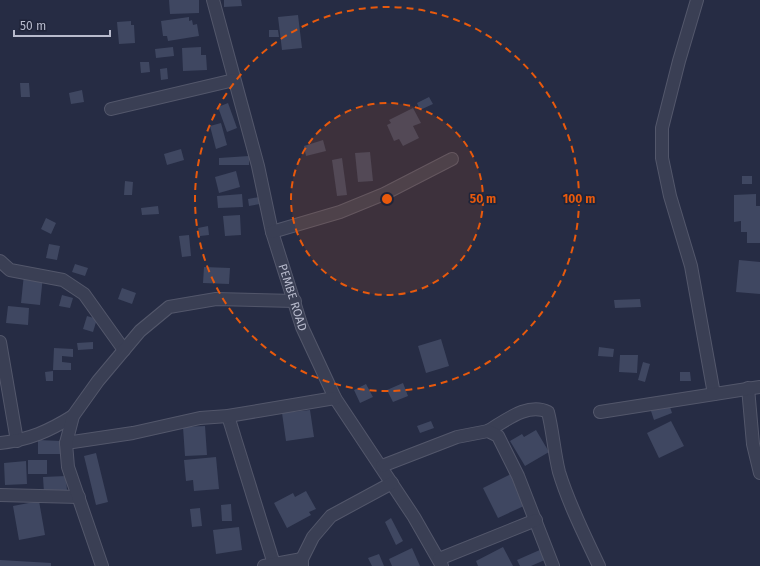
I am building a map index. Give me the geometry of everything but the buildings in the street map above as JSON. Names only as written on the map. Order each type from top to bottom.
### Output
[{"type":"street","name":"PEMBE ROAD","points":[[213,0],[258,166],[272,232],[295,300],[302,327],[335,398],[382,466],[441,562]]},
{"type":"street","points":[[697,0],[679,61],[662,128],[662,158],[670,196],[691,266],[714,394]]},
{"type":"street","points":[[111,109],[234,80]]},
{"type":"street","points":[[272,232],[340,212],[384,194],[452,159]]},
{"type":"street","points":[[0,261],[10,270],[63,280],[84,294],[124,350]]},
{"type":"street","points":[[0,443],[16,441],[48,431],[73,416],[140,331],[169,307],[216,299],[295,300]]},
{"type":"street","points":[[0,342],[16,441]]},
{"type":"street","points":[[600,412],[754,387],[753,444],[760,473]]},
{"type":"street","points":[[66,443],[133,433],[200,418],[228,416],[335,398]]},
{"type":"street","points":[[382,466],[458,437],[488,431],[525,410],[542,409],[548,412],[553,445],[560,474],[578,522],[599,566]]},
{"type":"street","points":[[73,416],[66,443],[68,467],[102,566]]},
{"type":"street","points":[[228,416],[269,565],[302,563],[313,537],[331,516],[392,483]]},
{"type":"street","points":[[488,431],[498,436],[518,476],[554,566]]},
{"type":"street","points":[[0,495],[79,497]]},
{"type":"street","points":[[441,562],[536,520]]}]
